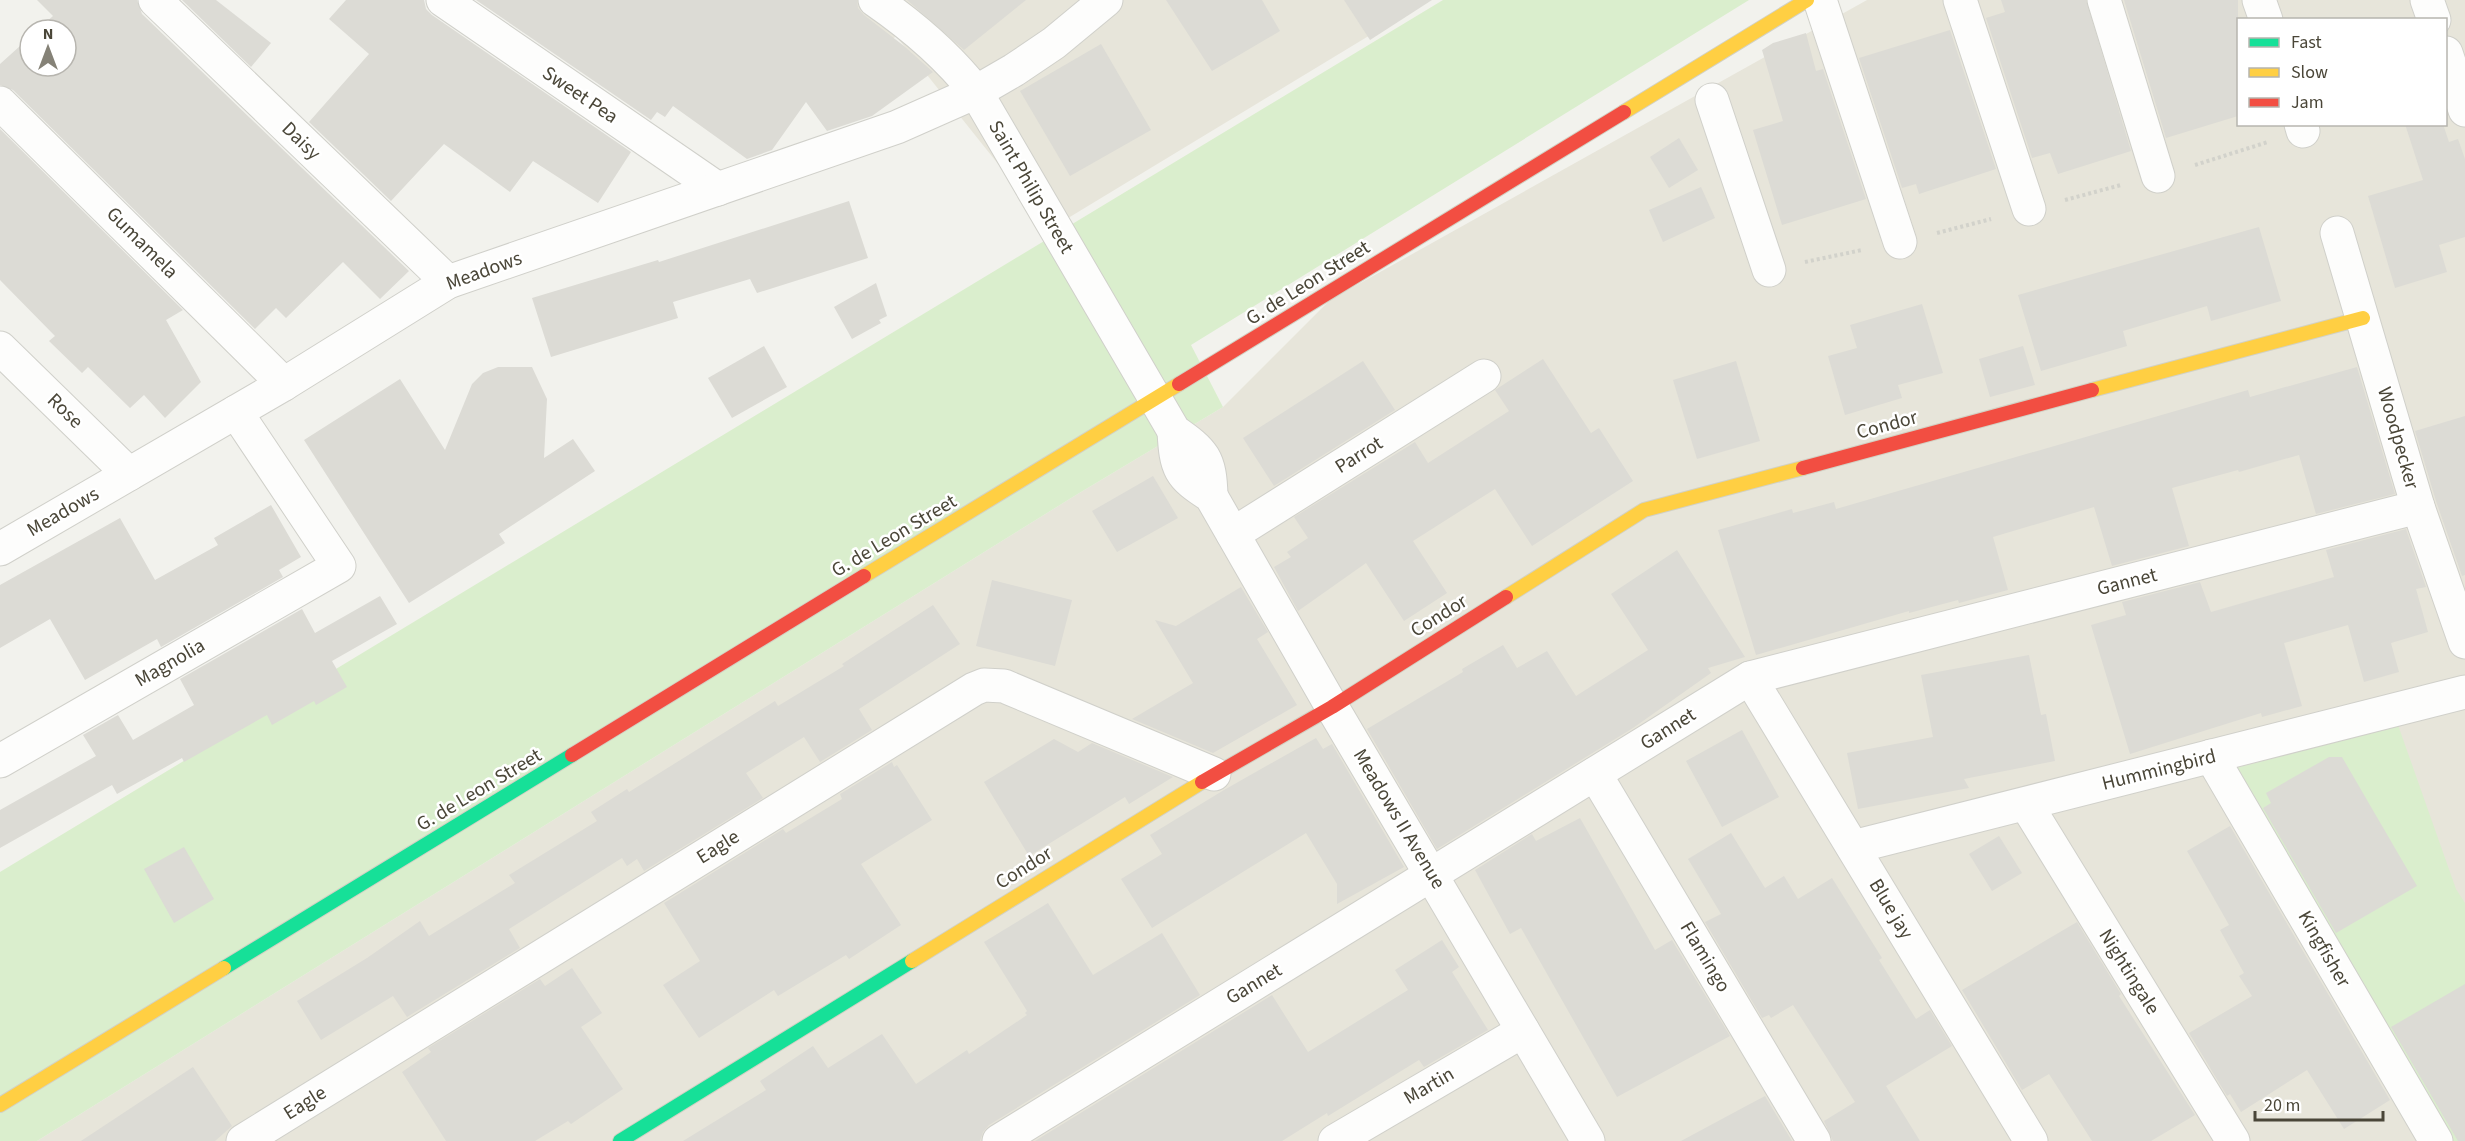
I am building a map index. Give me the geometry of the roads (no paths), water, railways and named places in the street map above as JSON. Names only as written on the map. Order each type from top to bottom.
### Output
[{"type":"street","name":"Daisy","points":[[155,0],[448,282]]},
{"type":"street","name":"Sweet Pea","points":[[442,0],[718,189]]},
{"type":"street","name":"Saint Philip Street","points":[[875,0],[930,41],[956,67],[976,92],[1155,399]]},
{"type":"street","name":"Meadows","points":[[0,549],[284,384],[448,282],[897,127],[976,92],[1054,43],[1106,0]]},
{"type":"street","name":"G. de Leon Street","points":[[0,1105],[1807,0]]},
{"type":"street","points":[[1820,0],[1900,242]]},
{"type":"street","points":[[1960,0],[2029,209]]},
{"type":"street","points":[[2104,0],[2158,176]]},
{"type":"street","points":[[2259,0],[2265,18]]},
{"type":"street","points":[[2427,0],[2433,18]]},
{"type":"street","points":[[2447,59],[2465,110]]},
{"type":"street","points":[[1712,100],[1769,270]]},
{"type":"street","name":"Gumamela","points":[[0,103],[284,384]]},
{"type":"street","name":"Woodpecker","points":[[2337,233],[2418,507],[2465,642]]},
{"type":"street","name":"Condor","points":[[620,1141],[1214,774],[1332,707],[1644,510],[2363,318]]},
{"type":"street","name":"Rose","points":[[0,348],[129,474]]},
{"type":"street","name":"Parrot","points":[[1233,534],[1484,376]]},
{"type":"street","name":"Meadows II Avenue","points":[[1155,399],[1174,431],[1197,447],[1210,469],[1211,496],[1332,707],[1588,1141]]},
{"type":"street","name":"Magnolia","points":[[0,761],[339,566],[236,412]]},
{"type":"street","name":"Gannet","points":[[999,1141],[1750,678],[2418,507]]},
{"type":"street","name":"Blue jay","points":[[1750,678],[2031,1141]]},
{"type":"street","name":"Eagle","points":[[243,1141],[974,689],[984,685],[1004,687],[1214,774]]},
{"type":"street","name":"Hummingbird","points":[[1853,847],[2465,692]]},
{"type":"street","name":"Kingfisher","points":[[2211,756],[2436,1141]]},
{"type":"street","name":"Flamingo","points":[[1596,774],[1814,1141]]},
{"type":"street","name":"Nightingale","points":[[2026,804],[2233,1141]]},
{"type":"street","name":"Martin","points":[[1335,1141],[1523,1031]]}]
